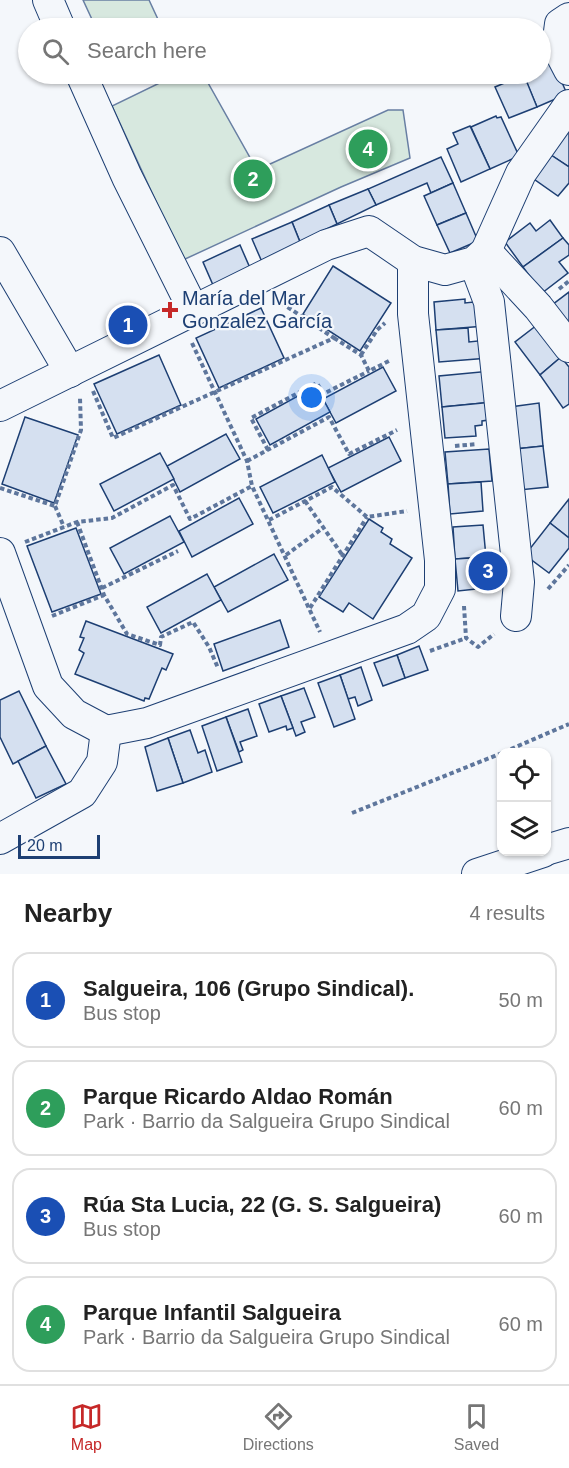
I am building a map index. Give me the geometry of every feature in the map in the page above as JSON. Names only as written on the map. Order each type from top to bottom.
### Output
[{"type":"street","points":[[48,0],[56,18]]},
{"type":"street","points":[[569,18],[560,24],[557,46],[569,70]]},
{"type":"street","points":[[85,84],[191,323]]},
{"type":"street","points":[[516,616],[519,582],[489,302],[480,257],[521,172],[569,105]]},
{"type":"street","points":[[0,406],[80,384],[326,245],[369,231],[413,261],[445,270],[480,257]]},
{"type":"street","points":[[0,252],[80,384]]},
{"type":"street","points":[[480,257],[538,307],[569,347]]},
{"type":"street","points":[[11,548],[48,686],[74,714],[106,731],[147,723],[281,675],[407,629],[426,616],[440,589],[440,560],[413,314],[413,261]]},
{"type":"street","points":[[0,838],[82,793],[102,762],[106,731]]},
{"type":"street","points":[[551,849],[569,843]]},
{"type":"street","points":[[477,874],[530,856]]},
{"type":"path","points":[[273,297],[361,355],[369,371]]},
{"type":"path","points":[[191,323],[214,393],[247,460],[252,486],[324,640]]},
{"type":"path","points":[[361,355],[377,330],[386,323]]},
{"type":"path","points":[[80,384],[113,438],[334,338]]},
{"type":"path","points":[[268,450],[251,418],[317,383],[323,394],[398,357]]},
{"type":"path","points":[[64,527],[55,506],[81,430],[80,384]]},
{"type":"path","points":[[247,460],[329,417],[349,454],[404,426]]},
{"type":"path","points":[[11,548],[77,522],[112,518],[173,485],[190,519],[252,486]]},
{"type":"path","points":[[0,488],[55,506]]},
{"type":"path","points":[[269,520],[332,488],[367,517],[411,510]]},
{"type":"path","points":[[305,501],[343,556]]},
{"type":"path","points":[[310,609],[367,517]]},
{"type":"path","points":[[77,522],[104,595],[127,634],[160,645],[161,638],[193,621],[209,647],[222,678]]},
{"type":"path","points":[[286,555],[323,528]]},
{"type":"path","points":[[102,588],[178,552]]},
{"type":"path","points":[[49,618],[104,595]]},
{"type":"path","points":[[464,602],[466,638],[478,647]]},
{"type":"path","points":[[425,652],[466,638]]},
{"type":"path","points":[[514,748],[569,724]]},
{"type":"path","points":[[352,813],[497,755]]},
{"type":"shaded area","points":[[83,0],[149,0],[157,18],[91,18]]},
{"type":"shaded area","points":[[157,84],[209,84],[257,170],[388,110],[403,110],[410,158],[341,187],[183,260],[112,106]]},
{"type":"building","points":[[551,57],[567,94],[537,107],[527,84],[551,84]]},
{"type":"building","points":[[502,84],[528,84],[537,107],[509,118],[495,87]]},
{"type":"building","points":[[496,116],[501,117],[519,156],[490,169],[471,127]]},
{"type":"building","points":[[470,126],[490,169],[461,182],[447,149],[458,144],[453,133]]},
{"type":"building","points":[[569,130],[569,167],[548,153]]},
{"type":"building","points":[[548,153],[569,167],[569,183],[558,196],[531,177]]},
{"type":"building","points":[[441,157],[453,183],[431,193],[427,183],[376,205],[368,189]]},
{"type":"building","points":[[453,183],[466,213],[437,225],[424,196]]},
{"type":"building","points":[[368,189],[376,205],[337,224],[329,205]]},
{"type":"building","points":[[329,205],[337,224],[300,242],[292,222]]},
{"type":"building","points":[[466,213],[478,241],[450,253],[437,225]]},
{"type":"building","points":[[550,220],[563,238],[523,267],[505,242],[530,223],[536,231]]},
{"type":"building","points":[[292,222],[300,242],[262,262],[252,239]]},
{"type":"building","points":[[563,238],[569,245],[569,255],[559,262],[568,273],[542,293],[523,267]]},
{"type":"building","points":[[240,245],[250,268],[213,285],[203,262]]},
{"type":"building","points":[[333,266],[391,303],[360,351],[303,314]]},
{"type":"building","points":[[569,292],[569,327],[552,305]]},
{"type":"building","points":[[465,299],[465,303],[483,301],[485,326],[436,330],[434,302]]},
{"type":"building","points":[[261,308],[284,358],[219,388],[196,338]]},
{"type":"building","points":[[537,325],[561,357],[540,375],[515,342]]},
{"type":"building","points":[[468,328],[469,342],[487,340],[489,358],[439,362],[436,330]]},
{"type":"building","points":[[159,355],[181,405],[117,434],[94,384]]},
{"type":"building","points":[[561,357],[569,367],[569,404],[563,408],[540,375]]},
{"type":"building","points":[[383,367],[396,391],[336,423],[323,399]]},
{"type":"building","points":[[491,371],[493,402],[442,407],[439,376]]},
{"type":"building","points":[[316,386],[330,412],[270,445],[256,419]]},
{"type":"building","points":[[493,402],[496,419],[482,421],[482,425],[475,426],[476,436],[445,438],[442,407]]},
{"type":"building","points":[[539,403],[543,446],[515,449],[510,407]]},
{"type":"building","points":[[25,417],[78,435],[54,503],[2,484]]},
{"type":"building","points":[[226,434],[240,459],[180,492],[167,466]]},
{"type":"building","points":[[389,437],[401,461],[341,492],[328,468]]},
{"type":"building","points":[[543,446],[548,487],[519,490],[515,449]]},
{"type":"building","points":[[489,449],[492,481],[448,484],[445,452]]},
{"type":"building","points":[[160,453],[174,479],[114,511],[100,484]]},
{"type":"building","points":[[322,455],[335,482],[273,513],[260,487]]},
{"type":"building","points":[[481,482],[483,511],[450,514],[448,484]]},
{"type":"building","points":[[239,498],[253,524],[192,557],[179,531]]},
{"type":"building","points":[[569,499],[569,538],[550,523]]},
{"type":"building","points":[[170,516],[184,542],[124,574],[110,548]]},
{"type":"building","points":[[369,519],[383,528],[381,532],[392,539],[390,544],[412,558],[373,619],[349,603],[343,612],[319,597]]},
{"type":"building","points":[[550,523],[569,538],[569,548],[549,573],[525,555]]},
{"type":"building","points":[[483,525],[486,557],[455,559],[453,527]]},
{"type":"building","points":[[76,528],[101,594],[52,612],[27,546]]},
{"type":"building","points":[[274,554],[288,580],[228,612],[214,587]]},
{"type":"building","points":[[486,557],[486,562],[496,561],[497,571],[503,570],[504,586],[458,591],[455,559]]},
{"type":"building","points":[[207,574],[221,600],[161,633],[147,607]]},
{"type":"building","points":[[280,620],[289,647],[223,671],[214,644]]},
{"type":"building","points":[[86,621],[173,654],[166,670],[162,668],[149,699],[145,698],[144,701],[75,674],[84,653],[79,650],[84,638],[80,637]]},
{"type":"building","points":[[419,646],[428,670],[405,678],[397,655]]},
{"type":"building","points":[[397,655],[405,678],[383,686],[374,663]]},
{"type":"building","points":[[361,667],[372,700],[358,706],[355,697],[348,699],[340,675]]},
{"type":"building","points":[[340,675],[355,719],[334,727],[318,683]]},
{"type":"building","points":[[304,688],[315,717],[301,722],[305,732],[296,736],[281,696]]},
{"type":"building","points":[[19,691],[46,746],[13,764],[0,737],[0,700]]},
{"type":"building","points":[[281,696],[293,728],[287,730],[286,726],[269,732],[259,704]]},
{"type":"building","points":[[248,709],[257,736],[240,742],[243,750],[239,752],[226,717]]},
{"type":"building","points":[[226,717],[242,762],[217,771],[202,726]]},
{"type":"building","points":[[190,730],[198,753],[205,750],[212,772],[183,783],[168,738]]},
{"type":"building","points":[[168,738],[183,783],[157,791],[145,747]]},
{"type":"building","points":[[46,746],[66,784],[36,798],[18,761]]},
{"type":"place","name":"Parque Infantil Salgueira","points":[[368,149]]},
{"type":"place","name":"Parque Ricardo Aldao Román","points":[[253,179]]},
{"type":"place","name":"María del Mar Gonzalez García","points":[[170,310]]},
{"type":"place","name":"Salgueira, 106 (Grupo Sindical).","points":[[128,325]]},
{"type":"place","name":"Rúa Sta Lucia, 22 (G. S. Salgueira)","points":[[488,571]]}]
